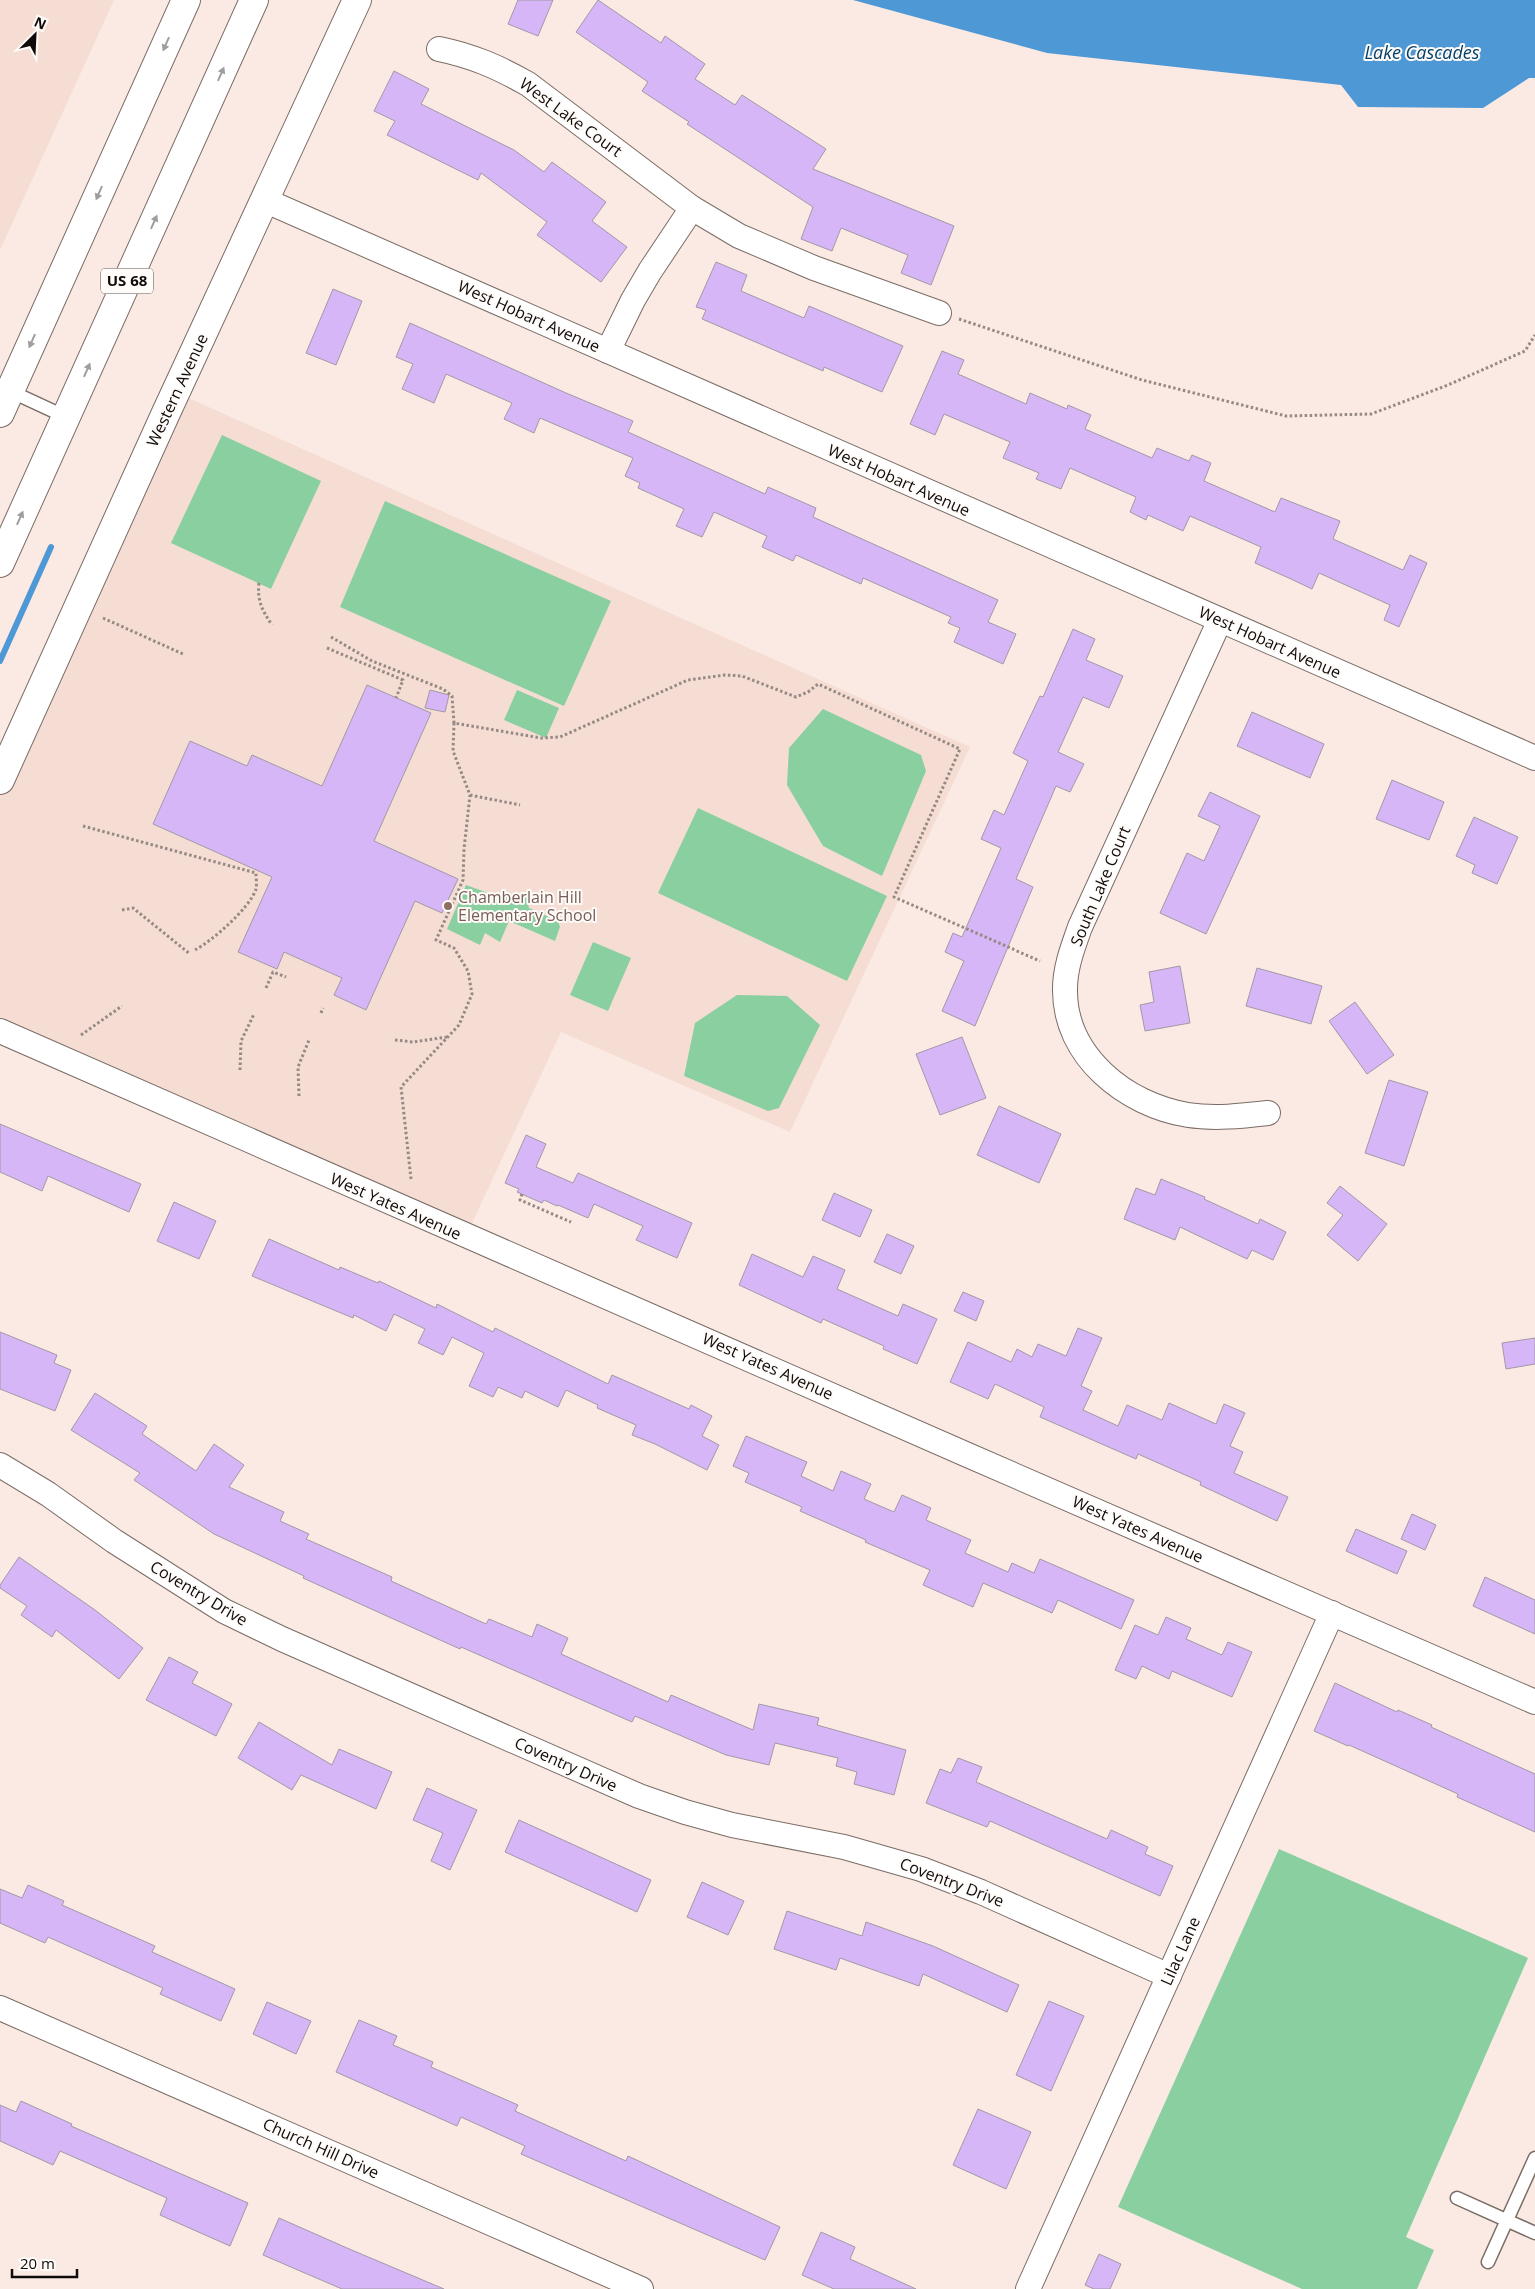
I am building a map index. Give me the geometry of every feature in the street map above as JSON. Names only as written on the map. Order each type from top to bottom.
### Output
[{"type":"main road","points":[[5,402],[186,0]]},
{"type":"main road","name":"US 68","points":[[0,563],[254,0]]},
{"type":"main road","name":"Western Avenue","points":[[0,780],[357,0]]},
{"type":"street","name":"West Lake Court","points":[[438,49],[470,56],[500,68],[528,84],[692,208],[718,224],[768,250],[939,313]]},
{"type":"street","name":"West Hobart Avenue","points":[[264,200],[1535,758]]},
{"type":"street","points":[[608,351],[633,300],[650,271],[692,208]]},
{"type":"street","name":"South Lake Court","points":[[1220,620],[1080,927],[1068,966],[1066,998],[1070,1023],[1084,1052],[1094,1065],[1118,1087],[1151,1104],[1188,1115],[1246,1116],[1268,1113]]},
{"type":"street","name":"West Yates Avenue","points":[[0,1031],[430,1221],[1535,1702]]},
{"type":"street","name":"Coventry Drive","points":[[0,1466],[48,1494],[114,1541],[224,1611],[282,1639],[639,1796],[685,1812],[732,1825],[844,1847],[921,1869],[981,1892],[1169,1976]]},
{"type":"street","name":"Lilac Lane","points":[[1028,2289],[1332,1614]]},
{"type":"street","name":"Church Hill Drive","points":[[0,2008],[641,2289]]},
{"type":"lane","points":[[5,402],[66,417]]},
{"type":"lane","points":[[1488,2262],[1535,2158]]},
{"type":"lane","points":[[1457,2198],[1535,2233]]},
{"type":"path","points":[[939,313],[1142,380],[1286,416],[1371,414],[1448,385],[1525,352],[1535,335]]},
{"type":"path","points":[[259,583],[257,597],[262,610],[272,625]]},
{"type":"path","points":[[103,618],[183,654]]},
{"type":"path","points":[[332,637],[372,661],[443,689],[452,696],[453,751],[470,795],[464,849],[463,880],[436,940],[454,948],[468,971],[472,994],[458,1025],[401,1087],[411,1179]]},
{"type":"path","points":[[327,648],[403,680],[396,698]]},
{"type":"path","points":[[454,724],[541,738],[560,737],[688,680],[725,675],[742,676],[796,697],[808,692],[818,684],[960,748],[894,897],[1040,961]]},
{"type":"path","points":[[470,795],[520,805]]},
{"type":"path","points":[[83,826],[256,873],[256,888],[247,902],[208,943],[195,950]]},
{"type":"path","points":[[122,910],[133,908],[190,954]]},
{"type":"path","points":[[266,988],[273,972],[286,977]]},
{"type":"path","points":[[81,1035],[122,1006]]},
{"type":"path","points":[[321,1012],[323,1008]]},
{"type":"path","points":[[240,1070],[242,1041],[254,1014]]},
{"type":"path","points":[[395,1040],[413,1042],[447,1037]]},
{"type":"path","points":[[299,1096],[298,1067],[309,1040]]},
{"type":"path","points":[[522,1194],[520,1200],[571,1222]]},
{"type":"shaded area","points":[[0,0],[114,0],[0,250]]},
{"type":"shaded area","name":"Chamberlain Hill Elementary School","points":[[175,392],[970,747],[790,1132],[561,1032],[466,1236],[0,1031],[0,780]]},
{"type":"green space","points":[[222,435],[321,481],[271,589],[171,543]]},
{"type":"green space","points":[[385,501],[611,601],[564,706],[340,607]]},
{"type":"green space","points":[[517,690],[559,708],[546,738],[504,720]]},
{"type":"green space","points":[[823,709],[921,755],[926,771],[882,876],[823,846],[787,785],[789,748]]},
{"type":"green space","points":[[698,808],[887,896],[847,981],[658,893]]},
{"type":"green space","points":[[466,885],[502,898],[516,894],[526,896],[529,908],[558,921],[560,927],[555,941],[509,921],[500,942],[485,933],[480,945],[447,929]]},
{"type":"green space","points":[[593,942],[631,958],[608,1011],[570,995]]},
{"type":"green space","points":[[737,995],[787,996],[820,1025],[779,1108],[768,1111],[684,1076],[695,1023]]},
{"type":"green space","points":[[1279,1849],[1528,1958],[1406,2237],[1434,2250],[1417,2289],[1302,2289],[1118,2207]]},
{"type":"water","name":"Lake Cascades","points":[[853,0],[1535,0],[1535,78],[1529,78],[1483,108],[1358,107],[1341,85],[1047,53]]},
{"type":"building","points":[[518,0],[553,0],[538,36],[508,24]]},
{"type":"building","points":[[598,0],[661,43],[665,36],[705,64],[695,79],[735,105],[742,95],[826,149],[813,169],[954,226],[931,285],[901,273],[908,255],[841,228],[832,251],[801,239],[813,207],[687,124],[689,122],[642,91],[648,82],[576,32]]},
{"type":"building","points":[[394,71],[429,89],[421,104],[514,150],[544,172],[552,162],[606,202],[592,221],[627,247],[601,282],[537,235],[547,222],[481,173],[478,180],[387,135],[395,121],[374,111]]},
{"type":"building","points":[[716,262],[747,275],[741,291],[804,318],[809,306],[903,346],[882,392],[824,367],[823,371],[702,319],[706,310],[696,307]]},
{"type":"building","points":[[333,289],[362,301],[336,365],[306,353]]},
{"type":"building","points":[[410,323],[633,421],[628,432],[765,494],[768,487],[816,508],[813,517],[998,600],[988,622],[1016,634],[1003,664],[954,642],[960,628],[948,623],[951,617],[863,578],[861,584],[796,555],[793,561],[762,547],[767,536],[714,512],[702,537],[676,526],[684,509],[638,488],[640,483],[625,476],[633,458],[540,418],[534,433],[504,419],[512,403],[446,374],[434,403],[402,389],[413,364],[396,357]]},
{"type":"building","points":[[942,351],[964,360],[958,374],[1026,404],[1030,393],[1067,409],[1068,405],[1091,415],[1085,429],[1152,458],[1157,448],[1189,461],[1192,455],[1211,463],[1204,481],[1275,512],[1281,498],[1340,521],[1333,539],[1403,570],[1410,555],[1427,563],[1399,627],[1384,620],[1390,605],[1319,573],[1312,589],[1255,563],[1261,547],[1190,516],[1183,531],[1148,515],[1146,520],[1130,512],[1136,497],[1070,468],[1061,489],[1036,479],[1039,473],[1003,458],[1010,442],[944,414],[935,435],[910,424]]},
{"type":"building","points":[[1073,629],[1095,639],[1086,660],[1123,676],[1109,708],[1083,697],[1058,752],[1084,764],[1070,792],[1056,786],[1016,879],[1033,887],[975,1026],[942,1011],[964,961],[945,952],[953,933],[962,937],[1001,848],[981,839],[994,810],[1004,815],[1028,761],[1013,753],[1040,696],[1043,697]]},
{"type":"building","points":[[367,685],[431,713],[374,841],[458,879],[442,913],[415,901],[366,1010],[334,995],[342,978],[284,952],[277,969],[238,952],[272,877],[153,824],[190,741],[247,766],[252,755],[322,786]]},
{"type":"building","points":[[430,690],[449,695],[445,712],[425,708]]},
{"type":"building","points":[[1252,712],[1324,744],[1310,778],[1237,746]]},
{"type":"building","points":[[1392,780],[1444,802],[1429,840],[1376,819]]},
{"type":"building","points":[[1210,792],[1260,816],[1206,934],[1160,913],[1187,853],[1204,861],[1220,826],[1198,816]]},
{"type":"building","points":[[1474,817],[1518,837],[1497,884],[1472,873],[1475,865],[1456,856]]},
{"type":"building","points":[[1180,966],[1190,1023],[1145,1031],[1140,1005],[1154,1002],[1149,972]]},
{"type":"building","points":[[1257,968],[1322,986],[1311,1024],[1246,1006]]},
{"type":"building","points":[[1355,1002],[1394,1055],[1367,1074],[1329,1021]]},
{"type":"building","points":[[962,1037],[986,1098],[940,1115],[916,1054]]},
{"type":"building","points":[[1389,1080],[1428,1092],[1404,1166],[1365,1153]]},
{"type":"building","points":[[999,1106],[1061,1134],[1039,1183],[977,1155]]},
{"type":"building","points":[[0,1124],[141,1184],[129,1212],[48,1176],[42,1191],[0,1172]]},
{"type":"building","points":[[526,1135],[546,1144],[536,1167],[573,1183],[578,1173],[692,1223],[677,1258],[636,1240],[643,1226],[594,1204],[588,1218],[544,1200],[542,1203],[517,1192],[519,1189],[505,1183]]},
{"type":"building","points":[[1161,1179],[1205,1197],[1204,1199],[1258,1224],[1260,1219],[1286,1232],[1273,1260],[1252,1250],[1247,1259],[1180,1227],[1175,1240],[1124,1219],[1136,1188],[1155,1195]]},
{"type":"building","points":[[1340,1186],[1387,1224],[1358,1261],[1327,1235],[1343,1215],[1327,1203]]},
{"type":"building","points":[[834,1193],[872,1210],[860,1237],[822,1220]]},
{"type":"building","points":[[174,1202],[216,1221],[199,1259],[157,1241]]},
{"type":"building","points":[[887,1234],[914,1246],[901,1274],[874,1262]]},
{"type":"building","points":[[269,1239],[339,1270],[340,1267],[378,1283],[379,1281],[436,1308],[437,1304],[493,1332],[495,1328],[608,1384],[612,1375],[689,1409],[691,1405],[712,1416],[702,1436],[719,1445],[707,1470],[655,1444],[632,1435],[636,1425],[597,1408],[598,1405],[566,1390],[558,1407],[525,1391],[522,1398],[498,1387],[493,1397],[469,1386],[484,1353],[452,1337],[443,1355],[418,1343],[425,1329],[394,1314],[386,1331],[354,1315],[353,1318],[252,1276]]},
{"type":"building","points":[[752,1254],[803,1277],[813,1256],[845,1270],[837,1289],[898,1316],[903,1304],[937,1319],[917,1364],[883,1349],[884,1346],[823,1319],[821,1323],[739,1285]]},
{"type":"building","points":[[963,1292],[984,1301],[976,1321],[954,1311]]},
{"type":"building","points":[[1078,1328],[1102,1338],[1081,1386],[1092,1391],[1083,1410],[1118,1426],[1127,1405],[1162,1420],[1169,1403],[1216,1424],[1224,1404],[1245,1413],[1230,1446],[1243,1452],[1234,1473],[1288,1497],[1277,1521],[1200,1485],[1201,1482],[1138,1454],[1136,1459],[1040,1417],[1044,1407],[995,1384],[988,1399],[950,1382],[968,1342],[1011,1362],[1017,1349],[1032,1357],[1038,1344],[1066,1356]]},
{"type":"building","points":[[0,1332],[57,1355],[54,1363],[71,1370],[55,1411],[0,1389]]},
{"type":"building","points":[[1535,1338],[1535,1364],[1506,1369],[1502,1343]]},
{"type":"building","points":[[95,1393],[147,1426],[142,1434],[196,1471],[214,1444],[244,1465],[229,1487],[284,1512],[280,1521],[309,1534],[306,1539],[392,1577],[391,1581],[486,1624],[489,1619],[532,1637],[537,1624],[568,1638],[561,1654],[668,1702],[671,1695],[753,1730],[759,1704],[819,1718],[817,1725],[906,1750],[894,1795],[854,1784],[857,1772],[836,1766],[838,1758],[775,1743],[769,1765],[726,1755],[635,1716],[632,1722],[461,1647],[460,1649],[303,1578],[304,1576],[214,1534],[134,1480],[140,1473],[71,1430]]},
{"type":"building","points":[[746,1436],[807,1462],[801,1476],[833,1491],[841,1471],[871,1484],[864,1499],[894,1512],[902,1495],[931,1508],[926,1520],[971,1540],[965,1553],[1008,1572],[1012,1563],[1034,1573],[1040,1559],[1134,1600],[1121,1629],[1058,1600],[1052,1613],[983,1583],[973,1607],[923,1585],[930,1570],[865,1542],[866,1540],[800,1511],[802,1507],[745,1482],[749,1473],[733,1466]]},
{"type":"building","points":[[1412,1514],[1436,1525],[1425,1550],[1401,1539]]},
{"type":"building","points":[[1356,1529],[1407,1551],[1397,1574],[1346,1551]]},
{"type":"building","points":[[19,1557],[95,1610],[143,1648],[119,1679],[56,1630],[52,1637],[21,1615],[27,1606],[0,1588],[0,1585]]},
{"type":"building","points":[[1485,1577],[1535,1600],[1535,1634],[1473,1606]]},
{"type":"building","points":[[1166,1617],[1191,1628],[1186,1639],[1222,1655],[1228,1642],[1252,1652],[1232,1697],[1172,1671],[1169,1679],[1142,1666],[1136,1679],[1115,1670],[1135,1625],[1158,1635]]},
{"type":"building","points":[[169,1657],[198,1672],[192,1683],[232,1704],[216,1736],[146,1700]]},
{"type":"building","points":[[1335,1683],[1397,1712],[1398,1710],[1432,1725],[1431,1727],[1535,1774],[1535,1832],[1457,1797],[1458,1794],[1314,1731]]},
{"type":"building","points":[[259,1722],[332,1765],[339,1749],[392,1772],[376,1809],[301,1775],[292,1790],[238,1758]]},
{"type":"building","points":[[958,1758],[982,1767],[976,1782],[1107,1839],[1111,1830],[1148,1847],[1145,1854],[1173,1866],[1160,1896],[990,1821],[987,1827],[926,1803],[940,1769],[951,1773]]},
{"type":"building","points":[[427,1788],[477,1810],[450,1870],[431,1861],[443,1833],[413,1820]]},
{"type":"building","points":[[519,1820],[651,1880],[637,1912],[505,1852]]},
{"type":"building","points":[[702,1882],[744,1901],[728,1935],[687,1917]]},
{"type":"building","points":[[28,1885],[64,1901],[62,1905],[155,1946],[152,1952],[235,1989],[221,2021],[160,1994],[163,1988],[48,1937],[45,1943],[0,1923],[0,1889],[22,1898]]},
{"type":"building","points":[[787,1911],[862,1936],[866,1922],[933,1946],[1019,1985],[1007,2012],[923,1974],[919,1986],[840,1958],[836,1970],[774,1949]]},
{"type":"building","points":[[1049,2001],[1084,2016],[1051,2091],[1016,2075]]},
{"type":"building","points":[[267,2002],[311,2021],[296,2054],[253,2034]]},
{"type":"building","points":[[359,2020],[397,2036],[393,2045],[433,2062],[431,2067],[518,2105],[515,2111],[626,2161],[628,2156],[780,2227],[765,2260],[521,2154],[525,2146],[461,2117],[457,2126],[336,2072]]},
{"type":"building","points":[[21,2101],[72,2124],[71,2126],[248,2203],[230,2246],[160,2215],[167,2198],[60,2151],[53,2165],[0,2141],[0,2105],[16,2112]]},
{"type":"building","points":[[978,2109],[1031,2132],[1006,2189],[953,2165]]},
{"type":"building","points":[[279,2218],[444,2289],[342,2289],[263,2255]]},
{"type":"building","points":[[821,2232],[855,2247],[850,2259],[916,2289],[834,2289],[802,2275]]},
{"type":"building","points":[[1099,2254],[1121,2264],[1110,2289],[1094,2289],[1085,2285]]},
{"type":"waterway","points":[[0,661],[51,547]]},
{"type":"place","name":"Chamberlain Hill Elementary School","points":[[448,906]]}]
